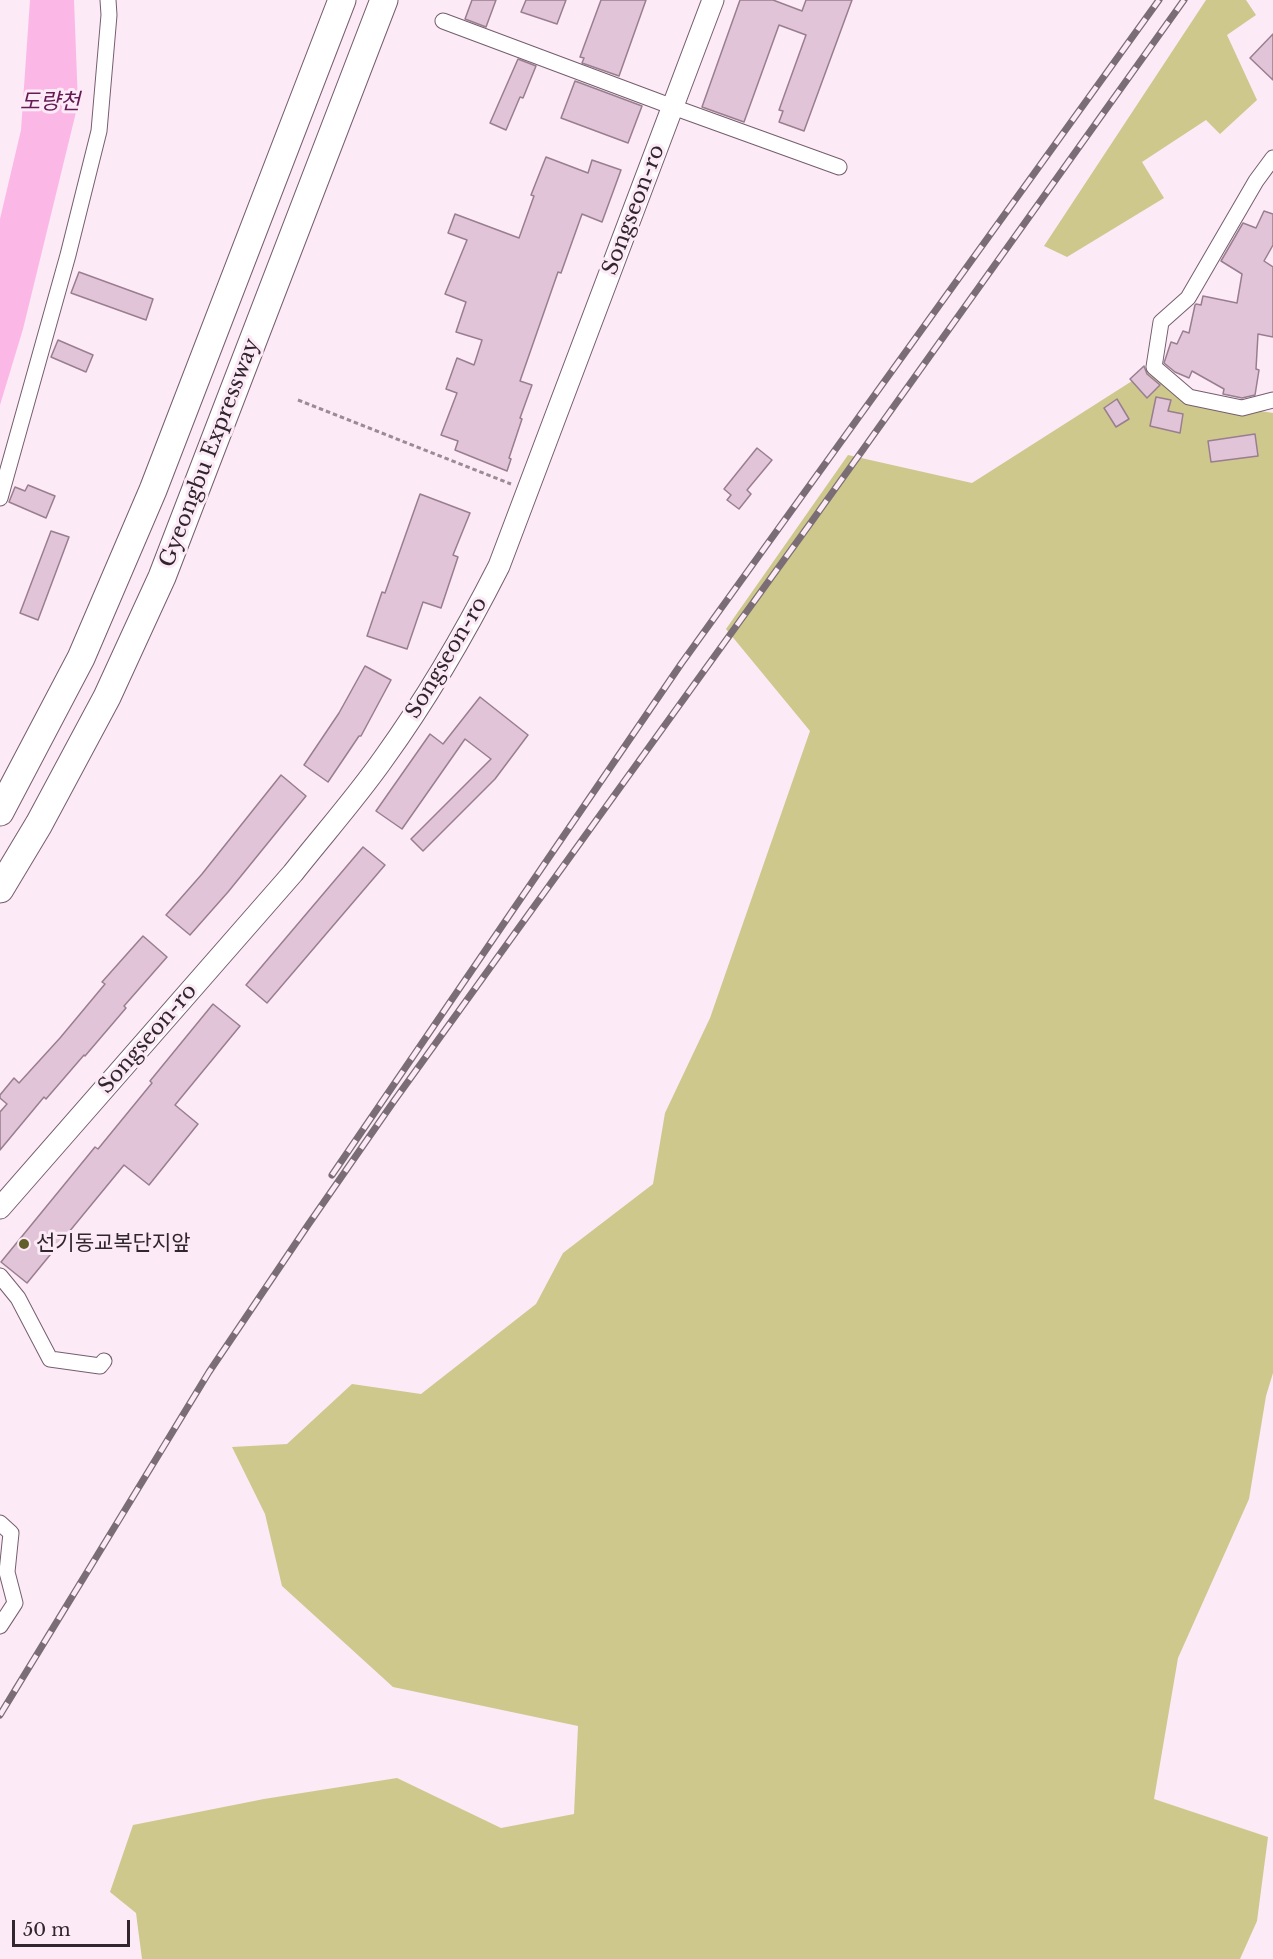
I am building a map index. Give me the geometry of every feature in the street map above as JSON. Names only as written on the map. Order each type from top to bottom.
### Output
[{"type":"highway","name":"Gyeongbu Expressway","points":[[0,812],[81,658],[153,490],[342,0]]},
{"type":"highway","name":"Gyeongbu Expressway","points":[[0,889],[39,824],[107,697],[162,577],[384,0]]},
{"type":"main road","name":"Songseon-ro","points":[[0,1208],[293,873],[383,759],[468,628],[499,566],[713,0]]},
{"type":"street","points":[[0,498],[68,255],[99,131],[109,15],[108,0]]},
{"type":"street","points":[[443,21],[839,167]]},
{"type":"street","points":[[1273,158],[1256,181],[1188,298],[1161,322],[1154,367],[1189,397],[1242,408],[1273,400]]},
{"type":"street","points":[[0,1276],[18,1298],[50,1359],[100,1366],[104,1361]]},
{"type":"street","points":[[0,1523],[11,1533],[7,1572],[15,1603],[0,1626]]},
{"type":"path","points":[[298,400],[528,490]]},
{"type":"shaded area","points":[[1206,0],[1246,0],[1256,15],[1227,35],[1257,100],[1220,134],[1206,120],[1142,162],[1164,198],[1067,257],[1044,246]]},
{"type":"shaded area","points":[[1154,367],[1189,397],[1273,413],[1273,1373],[1266,1396],[1249,1499],[1178,1658],[1154,1799],[1268,1837],[1257,1921],[1240,1959],[142,1959],[136,1913],[110,1892],[133,1825],[264,1799],[397,1778],[501,1828],[574,1814],[578,1726],[393,1687],[282,1586],[265,1514],[232,1447],[287,1444],[352,1384],[421,1394],[536,1304],[563,1253],[653,1184],[665,1113],[710,1018],[810,731],[726,629],[848,455],[972,483]]},
{"type":"water","name":"도량천","points":[[30,0],[74,0],[78,104],[23,329],[0,405],[0,219],[21,130]]},
{"type":"building","points":[[472,0],[496,0],[486,27],[465,19]]},
{"type":"building","points":[[526,0],[566,0],[557,24],[521,12]]},
{"type":"building","points":[[601,0],[646,0],[619,76],[582,63],[584,58],[580,57]]},
{"type":"building","points":[[740,0],[773,0],[802,11],[806,0],[852,0],[804,131],[779,122],[783,111],[779,110],[806,35],[779,25],[744,122],[702,107]]},
{"type":"building","points":[[1273,34],[1273,80],[1250,58]]},
{"type":"building","points":[[518,59],[536,66],[523,98],[520,97],[506,130],[490,123]]},
{"type":"building","points":[[575,81],[642,106],[628,143],[561,118]]},
{"type":"building","points":[[546,157],[588,173],[592,160],[621,170],[602,222],[582,214],[561,273],[558,272],[520,381],[532,385],[520,418],[522,419],[507,471],[455,450],[458,441],[441,435],[457,393],[446,389],[457,358],[474,365],[482,340],[456,332],[466,302],[445,294],[467,240],[448,233],[455,214],[519,238],[534,196],[531,195]]},
{"type":"building","points":[[1264,211],[1273,214],[1273,245],[1264,261],[1273,267],[1273,337],[1258,334],[1256,369],[1259,370],[1255,395],[1242,398],[1223,394],[1224,389],[1192,371],[1189,378],[1175,372],[1164,363],[1171,342],[1177,344],[1183,331],[1189,333],[1195,305],[1201,305],[1203,296],[1237,303],[1242,274],[1221,261],[1243,223],[1256,228]]},
{"type":"building","points":[[79,272],[153,299],[146,320],[71,293]]},
{"type":"building","points":[[58,340],[93,355],[86,372],[51,357]]},
{"type":"building","points":[[1144,366],[1147,374],[1160,385],[1147,398],[1130,379]]},
{"type":"building","points":[[1156,397],[1171,400],[1168,411],[1183,414],[1180,433],[1150,426]]},
{"type":"building","points":[[1117,399],[1129,419],[1116,427],[1104,408]]},
{"type":"building","points":[[1255,434],[1258,456],[1211,462],[1208,441]]},
{"type":"building","points":[[757,448],[772,460],[747,490],[751,494],[739,509],[727,500],[731,495],[724,489]]},
{"type":"building","points":[[28,485],[55,496],[46,518],[9,502],[15,487],[25,491]]},
{"type":"building","points":[[420,494],[470,513],[453,555],[458,557],[441,608],[423,602],[407,649],[367,636],[382,592],[385,593]]},
{"type":"building","points":[[51,531],[69,537],[38,620],[20,613]]},
{"type":"building","points":[[365,666],[391,680],[361,736],[328,782],[304,765],[339,713]]},
{"type":"building","points":[[480,697],[528,735],[495,779],[423,851],[411,839],[491,759],[465,739],[402,829],[376,811],[430,734],[443,744]]},
{"type":"building","points":[[281,775],[306,796],[190,935],[166,915]]},
{"type":"building","points":[[363,847],[385,865],[267,1003],[246,985]]},
{"type":"building","points":[[143,936],[167,957],[124,1006],[126,1008],[85,1056],[46,1099],[44,1097],[0,1150],[0,1112],[7,1104],[0,1098],[0,1095],[14,1078],[19,1083],[60,1038],[105,984],[102,982]]},
{"type":"building","points":[[213,1004],[240,1026],[175,1105],[198,1124],[149,1185],[124,1165],[27,1283],[1,1262],[95,1147],[98,1149]]},
{"type":"railway","points":[[332,1175],[681,664],[1159,0]]},
{"type":"railway","points":[[0,1715],[209,1372],[308,1225],[394,1101],[1184,0]]},
{"type":"place","name":"선기동교복단지앞","points":[[24,1244]]}]
